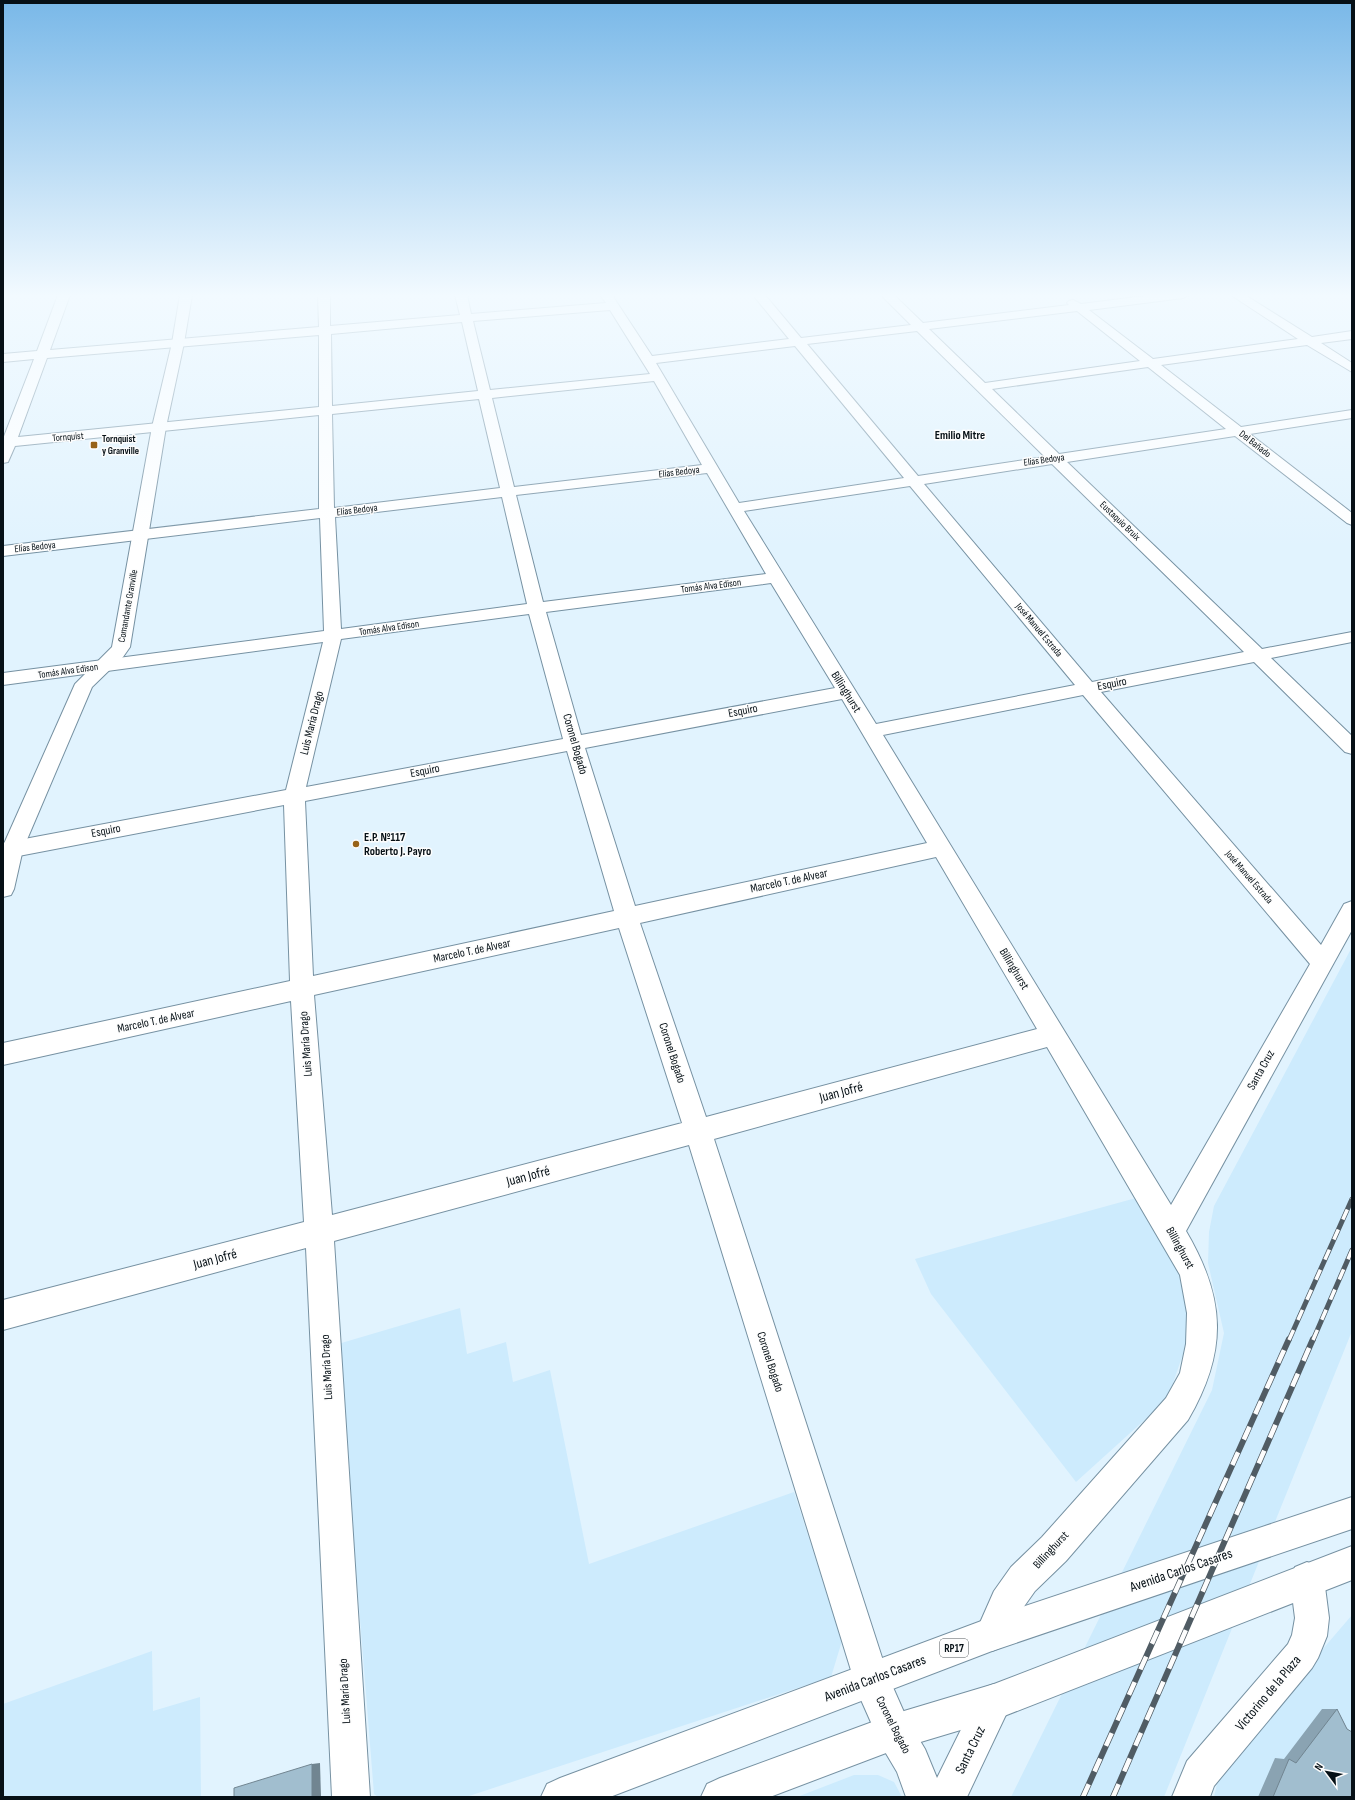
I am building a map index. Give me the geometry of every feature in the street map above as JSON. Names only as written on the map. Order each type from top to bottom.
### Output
[{"type":"street","points":[[3,459],[6,443],[32,379]]},
{"type":"street","name":"Comandante Granville","points":[[3,889],[8,850],[84,684],[118,653],[121,647],[159,427],[170,379]]},
{"type":"street","name":"Luis María Drago","points":[[327,379],[327,513],[333,635],[294,796],[302,989],[319,1232],[351,1797]]},
{"type":"street","name":"Coronel Bogado","points":[[482,379],[536,608],[574,743],[627,917],[698,1131],[871,1680],[894,1732],[912,1762],[925,1797]]},
{"type":"street","name":"Tornquist","points":[[6,443],[486,395],[585,379]]},
{"type":"street","name":"Billinghurst","points":[[659,379],[776,578],[871,731],[1171,1231],[1193,1272],[1201,1295],[1203,1322],[1199,1354],[1191,1384],[1177,1409],[1054,1549],[1023,1579],[1006,1603],[992,1634]]},
{"type":"street","name":"José Manuel Estrada","points":[[829,379],[1088,689],[1322,962]]},
{"type":"street","name":"Eustaquio Bruix","points":[[974,379],[1352,747]]},
{"type":"street","points":[[981,386],[1032,379]]},
{"type":"street","name":"Del Bañado","points":[[1171,379],[1352,520]]},
{"type":"street","name":"Elías Bedoya","points":[[736,508],[1352,414]]},
{"type":"street","name":"Elías Bedoya","points":[[3,551],[711,468]]},
{"type":"street","name":"Tomás Alva Edison","points":[[3,679],[536,608],[776,578]]},
{"type":"street","name":"Esquiro","points":[[871,731],[1352,637]]},
{"type":"street","name":"Esquiro","points":[[8,850],[846,692]]},
{"type":"street","name":"Marcelo T. de Alvear","points":[[3,1054],[941,848]]},
{"type":"street","name":"Santa Cruz","points":[[1171,1231],[1352,910]]},
{"type":"street","name":"Juan Jofré","points":[[3,1315],[698,1131],[1053,1035]]},
{"type":"street","name":"Avenida Carlos Casares","points":[[560,1797],[992,1634],[1352,1513]]},
{"type":"street","points":[[720,1797],[894,1732],[994,1702],[1307,1579],[1352,1563]]},
{"type":"street","name":"Victorino de la Plaza","points":[[1191,1797],[1200,1774],[1300,1656],[1310,1638],[1313,1612],[1307,1579]]},
{"type":"street","name":"Santa Cruz","points":[[947,1797],[994,1702]]},
{"type":"shaded area","points":[[1352,947],[1352,1331],[1164,1797],[1011,1797],[1212,1390],[1224,1333],[1208,1263],[1209,1232],[1214,1206]]},
{"type":"shaded area","points":[[1136,1198],[1186,1284],[1191,1317],[1183,1354],[1171,1389],[1160,1406],[1076,1482],[931,1294],[915,1259]]},
{"type":"shaded area","points":[[460,1308],[467,1354],[506,1342],[513,1382],[550,1370],[589,1564],[794,1492],[842,1641],[831,1677],[466,1797],[378,1797],[374,1794],[338,1344]]},
{"type":"shaded area","points":[[1352,1615],[1352,1797],[1214,1797],[1219,1775],[1231,1756]]},
{"type":"shaded area","points":[[152,1651],[153,1711],[200,1697],[201,1797],[3,1797],[3,1704]]},
{"type":"shaded area","points":[[854,1775],[878,1775],[894,1782],[902,1797],[797,1797]]},
{"type":"building","points":[[1337,1709],[1347,1729],[1352,1732],[1352,1797],[1273,1797],[1289,1759],[1296,1763]]},
{"type":"building","points":[[312,1764],[312,1797],[234,1797],[234,1788]]},
{"type":"railway","points":[[1289,1340],[1352,1199]]},
{"type":"railway","points":[[1313,1340],[1352,1250]]},
{"type":"railway","points":[[1083,1797],[1289,1339]]},
{"type":"railway","points":[[1113,1797],[1313,1339]]},
{"type":"place","name":"Tornquist y Granville","points":[[94,445]]},
{"type":"place","name":"E.P. Nº117 Roberto J. Payro","points":[[356,844]]},
{"type":"district","name":"Emilio Mitre","points":[[960,435]]}]
